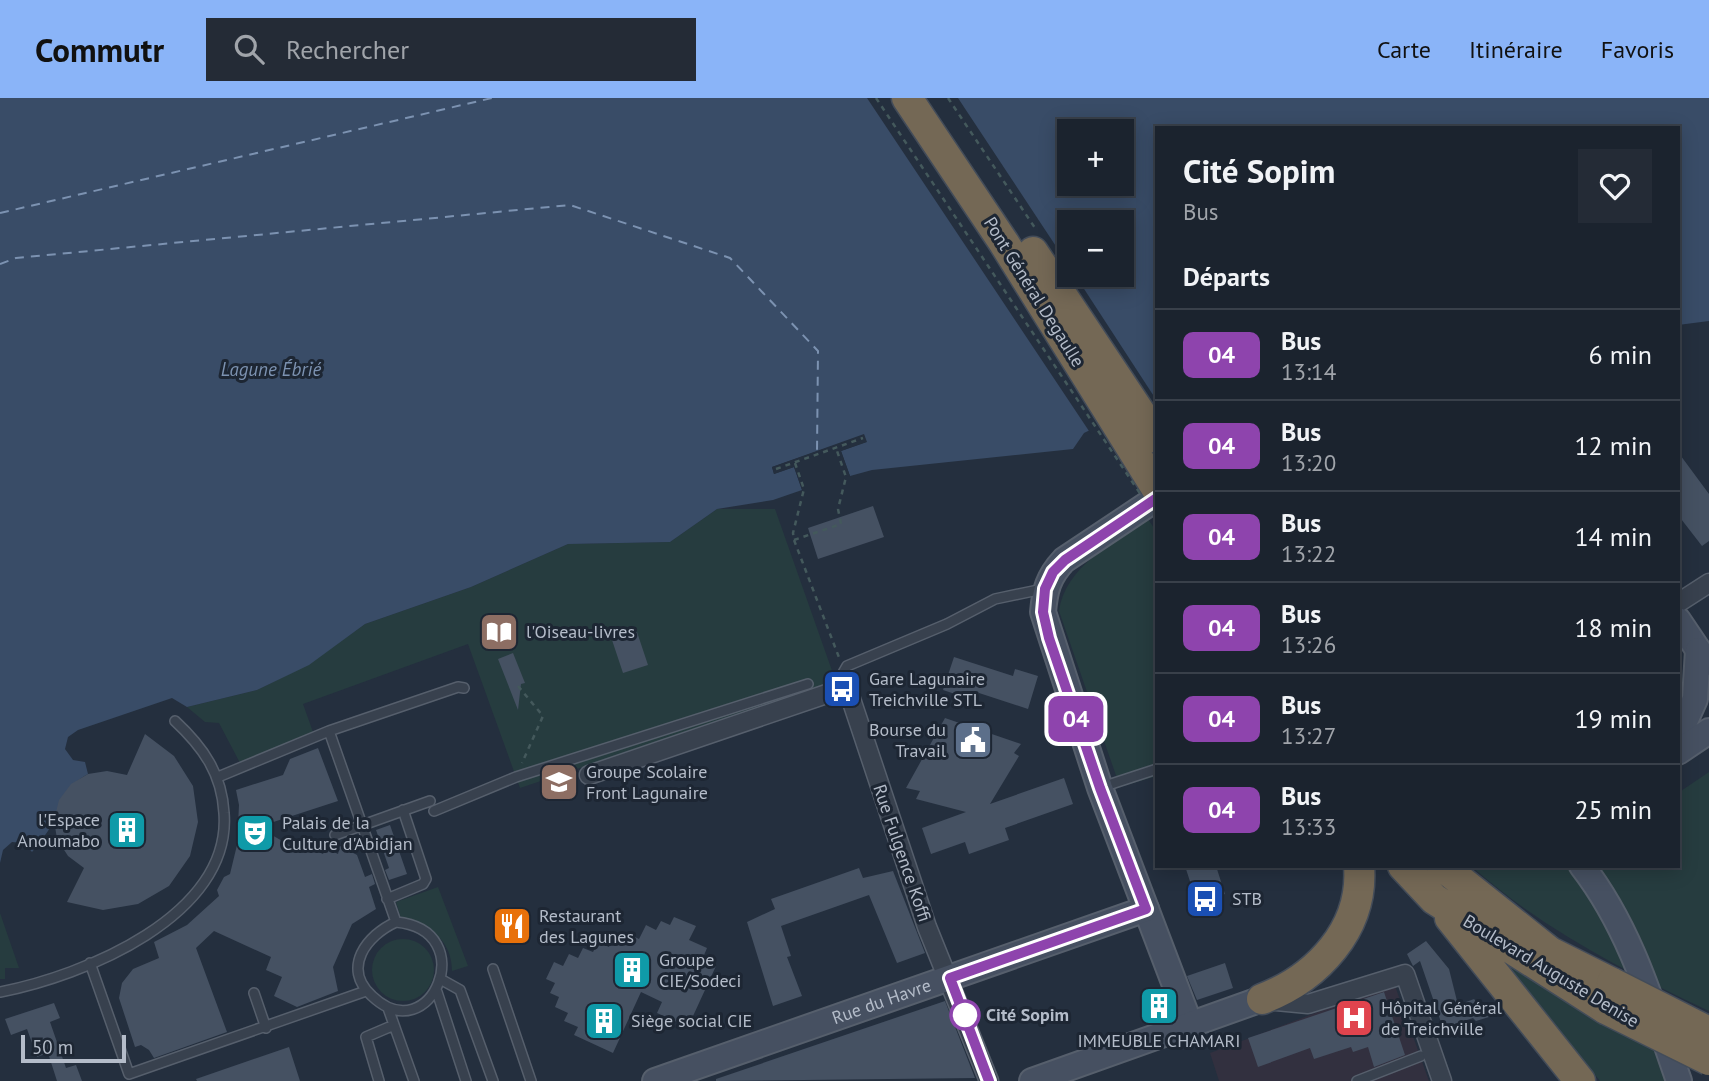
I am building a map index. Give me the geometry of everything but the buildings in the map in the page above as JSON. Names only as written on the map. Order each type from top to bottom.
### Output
[{"type":"highway","name":"Pont Général Degaulle","points":[[907,98],[1004,243],[1155,486]]},
{"type":"highway","name":"Pont Général Degaulle","points":[[930,98],[1155,435]]},
{"type":"highway","points":[[1262,999],[1302,981],[1338,943],[1349,923],[1357,895],[1359,868]]},
{"type":"highway","name":"Boulevard Auguste Denise","points":[[1405,868],[1434,899],[1609,996],[1709,1060]]},
{"type":"highway","name":"Boulevard Auguste Denise","points":[[1445,868],[1609,996],[1709,1032]]},
{"type":"highway","points":[[1434,899],[1580,1081]]},
{"type":"main road","points":[[1155,499],[1065,560],[1053,572],[1045,589],[1043,612],[1049,638],[1100,788],[1191,1027]]},
{"type":"main road","points":[[1680,623],[1704,658],[1695,699],[1680,733]]},
{"type":"main road","points":[[1680,751],[1709,731]]},
{"type":"main road","points":[[1583,868],[1610,907],[1626,938],[1679,1081]]},
{"type":"main road","name":"Rue du Havre","points":[[655,1081],[1146,909]]},
{"type":"main road","points":[[1032,1081],[1191,1027],[1262,999]]},
{"type":"street","points":[[1680,602],[1709,583]]},
{"type":"street","points":[[589,775],[845,678]]},
{"type":"street","name":"Rue Fulgence Koffi","points":[[845,678],[895,835],[989,1081]]},
{"type":"street","points":[[1262,999],[1308,1004],[1405,974],[1442,1081]]},
{"type":"lane","points":[[845,678],[995,599],[1045,589]]},
{"type":"lane","points":[[434,811],[516,777],[808,684]]},
{"type":"lane","points":[[218,777],[329,732],[458,687],[464,688]]},
{"type":"lane","points":[[0,992],[26,987],[90,963],[169,920],[202,887],[214,868],[225,823],[218,777],[194,738],[175,721]]},
{"type":"lane","points":[[329,732],[396,922]]},
{"type":"lane","points":[[1100,788],[1155,770]]},
{"type":"lane","points":[[334,835],[430,801]]},
{"type":"lane","points":[[387,899],[423,884],[426,879],[403,810]]},
{"type":"lane","points":[[388,1008],[415,1008],[437,992],[444,967],[433,943],[424,932],[396,922],[379,930],[360,953],[358,964],[366,991],[388,1008],[414,1081]]},
{"type":"lane","points":[[90,963],[125,1070],[130,1074],[366,991]]},
{"type":"lane","points":[[493,969],[531,1081]]},
{"type":"lane","points":[[442,980],[460,990],[493,1081]]},
{"type":"lane","points":[[437,992],[466,1081]]},
{"type":"lane","points":[[254,993],[266,1028]]},
{"type":"lane","points":[[379,1081],[366,1037],[394,1025]]},
{"type":"lane","points":[[1357,1081],[1421,1056]]},
{"type":"path","points":[[876,98],[1155,516]]},
{"type":"path","points":[[776,469],[863,438]]},
{"type":"path","points":[[794,540],[841,524],[838,509],[846,477],[836,448]]},
{"type":"path","points":[[795,463],[804,489],[793,533],[794,540],[845,678]]},
{"type":"path","points":[[516,777],[543,716],[518,686]]},
{"type":"shaded area","name":"Hôpital Général de Treichville","points":[[1394,983],[1429,1081],[1219,1081],[1210,1053]]},
{"type":"green space","points":[[717,509],[775,509],[836,682],[520,788],[468,644],[303,704],[313,732],[240,763],[219,723],[205,722],[187,707],[257,690],[309,664],[365,624],[471,587],[568,544],[670,542]]},
{"type":"green space","points":[[1147,518],[1155,529],[1155,777],[1120,787],[1059,611],[1070,581],[1092,557]]},
{"type":"green space","points":[[1709,772],[1709,1011],[1646,980],[1555,929],[1526,910],[1473,868],[1680,868],[1680,792]]},
{"type":"green space","points":[[438,887],[468,966],[452,971],[448,950],[443,942],[421,924],[401,918],[396,902]]},
{"type":"green space","points":[[0,913],[19,968],[5,968],[5,979],[0,979]]},
{"type":"green space","points":[[1482,932],[1663,1040],[1677,1081],[1600,1081]]},
{"type":"green space","points":[[403,939],[425,948],[434,970],[425,992],[403,1001],[381,992],[372,970],[381,948]]},
{"type":"water","name":"Lagune Ébrié","points":[[0,98],[1709,98],[1709,321],[1680,325],[1680,126],[1155,126],[1155,398],[1084,433],[1073,449],[872,470],[850,476],[841,451],[866,442],[864,435],[772,467],[774,474],[794,467],[802,490],[773,500],[717,509],[670,542],[568,544],[471,587],[365,624],[309,665],[257,690],[187,707],[172,698],[78,730],[68,737],[65,749],[73,760],[85,762],[88,774],[66,792],[45,836],[32,852],[24,843],[12,842],[3,850],[0,863]]},
{"type":"pier","points":[[867,98],[958,98],[1057,248],[1057,287],[1083,287],[1155,398],[1155,402],[1091,434]]},
{"type":"pier","points":[[864,434],[867,442],[841,451],[850,476],[847,477],[838,450],[862,439],[791,464],[797,465],[805,488],[802,490],[794,467],[774,474],[772,467]]},
{"type":"ferry route","points":[[0,213],[492,98]]},
{"type":"ferry route","points":[[0,264],[16,258],[570,205],[730,258],[818,351],[817,452]]},
{"type":"bus line","name":"04","points":[[989,1081],[950,978],[1146,909],[1100,788],[1049,638],[1043,612],[1045,589],[1053,572],[1084,545],[1155,499]]},
{"type":"place","name":"l'Oiseau-livres","points":[[499,632]]},
{"type":"place","name":"Gare Lagunaire Treichville STL","points":[[842,689]]},
{"type":"place","name":"Bourse du Travail","points":[[973,740]]},
{"type":"place","name":"Groupe Scolaire Front Lagunaire","points":[[559,782]]},
{"type":"place","name":"l'Espace Anoumabo","points":[[127,830]]},
{"type":"place","name":"Palais de la Culture d'Abidjan","points":[[255,833]]},
{"type":"place","name":"STB","points":[[1205,899]]},
{"type":"place","name":"Restaurant des Lagunes","points":[[512,926]]},
{"type":"place","name":"Groupe CIE/Sodeci","points":[[632,970]]},
{"type":"place","name":"IMMEUBLE CHAMARI","points":[[1159,1006]]},
{"type":"place","name":"Cité Sopim","points":[[965,1015]]},
{"type":"place","name":"Hôpital Général de Treichville","points":[[1354,1018]]},
{"type":"place","name":"Siège social CIE","points":[[604,1021]]}]
